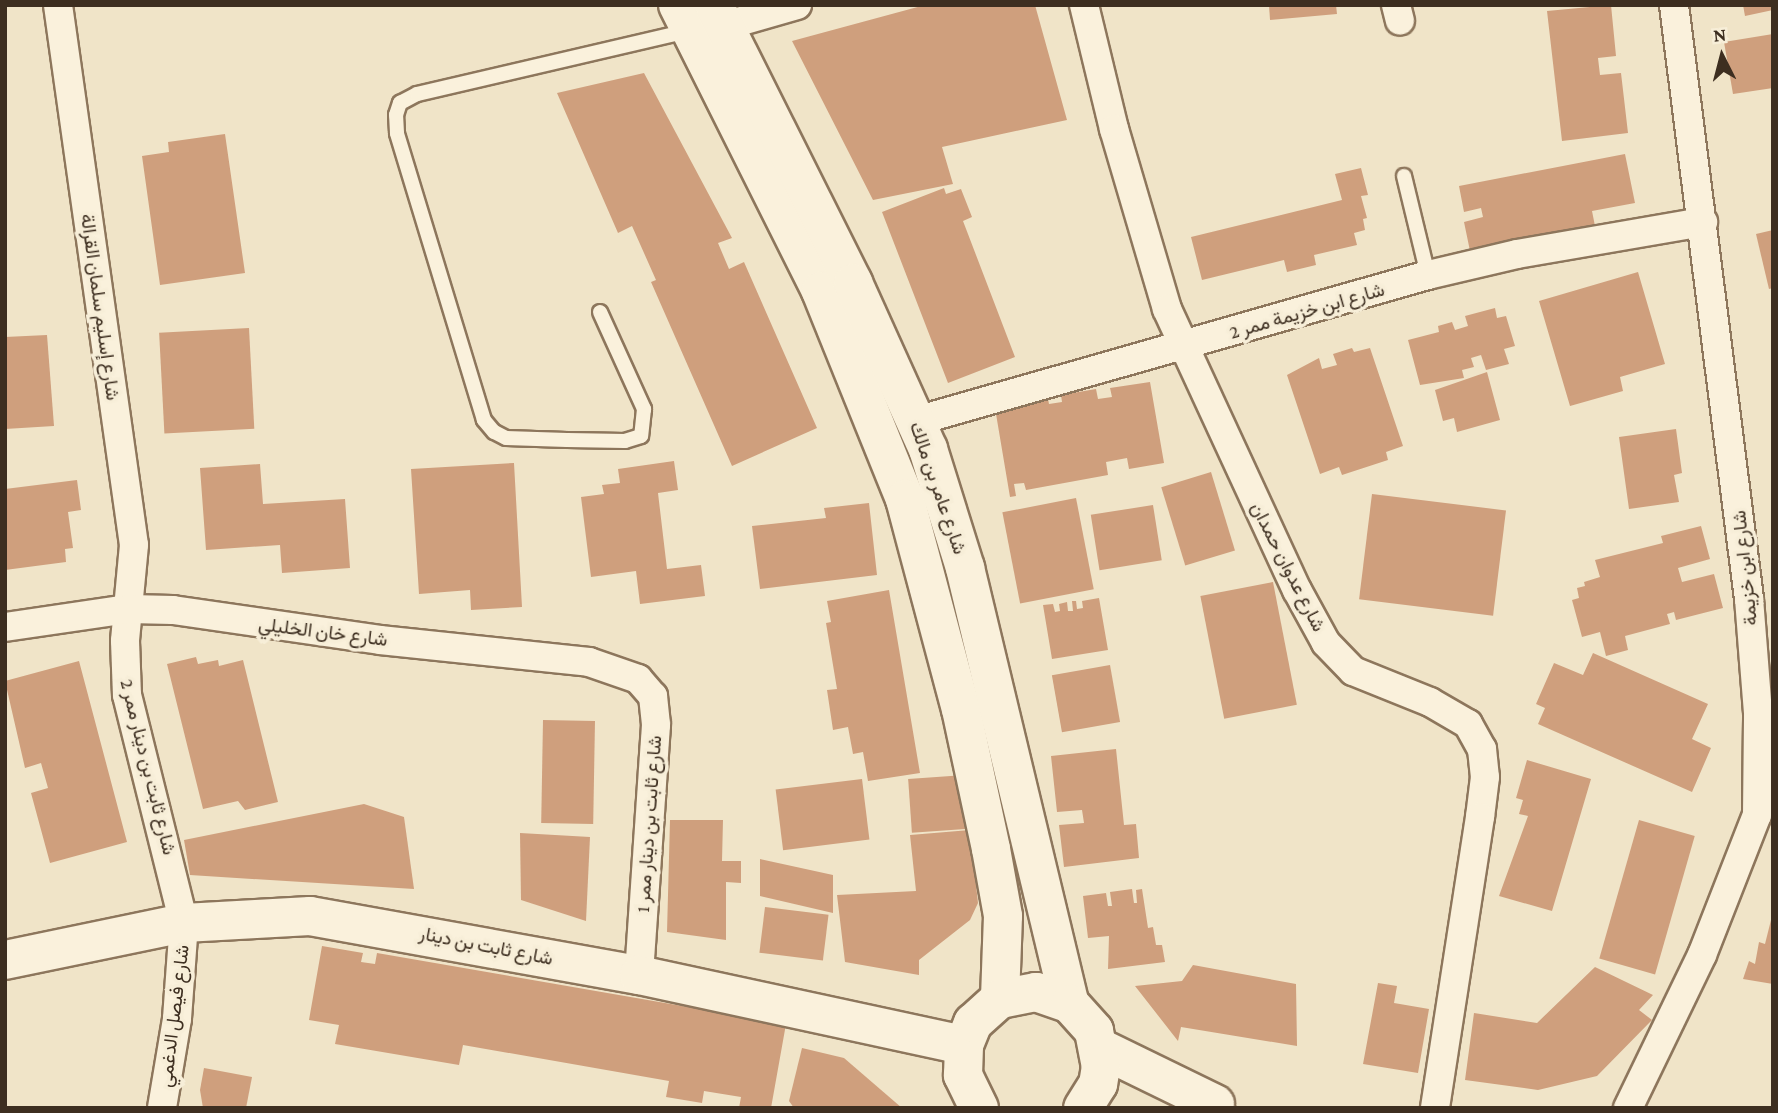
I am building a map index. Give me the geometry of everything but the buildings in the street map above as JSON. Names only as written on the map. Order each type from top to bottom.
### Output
[{"type":"street","name":"شارع إسليم سلمان القرالة","points":[[58,5],[134,545],[129,609]]},
{"type":"street","points":[[701,17],[797,5]]},
{"type":"street","name":"شارع عدوان حمدان","points":[[1084,5],[1114,129],[1182,347],[1274,544],[1326,643],[1353,671],[1430,702],[1468,724],[1482,749],[1485,777],[1480,817],[1434,1108]]},
{"type":"street","name":"شارع ابن خزيمة","points":[[1628,1108],[1765,816],[1749,598],[1674,5]]},
{"type":"street","name":"شارع عامر بن مالك","points":[[701,17],[916,421],[965,568],[1070,1004]]},
{"type":"street","name":"شارع عامر بن مالك","points":[[701,17],[821,291],[905,499],[958,696],[991,849],[1003,916],[1000,999]]},
{"type":"street","name":"شارع ابن خزيمة ممر 2","points":[[916,421],[1428,275],[1517,254],[1703,222]]},
{"type":"street","name":"شارع خان الخليلي","points":[[5,627],[129,609],[173,610],[380,640],[589,662],[638,679]]},
{"type":"street","name":"شارع ثابت بن دينار ممر 2","points":[[129,609],[124,666],[127,695],[184,923]]},
{"type":"street","name":"شارع ثابت بن دينار ممر 1","points":[[638,679],[653,696],[656,725],[639,975]]},
{"type":"street","name":"شارع ثابت بن دينار","points":[[5,960],[184,923],[310,916],[639,975],[964,1045]]},
{"type":"street","name":"شارع فيصل الدغمي","points":[[162,1108],[177,1020],[184,923]]},
{"type":"street","points":[[979,1108],[963,1075],[964,1045],[973,1023],[1000,999],[1036,992],[1070,1004],[1089,1023],[1100,1048],[1098,1084],[1083,1108]]},
{"type":"street","points":[[1100,1048],[1226,1106]]},
{"type":"street","points":[[1163,1108],[1226,1106]]},
{"type":"lane","points":[[600,312],[644,409],[641,436],[625,441],[567,440],[506,438],[494,432],[484,420],[397,133],[396,114],[400,103],[417,94],[701,17]]},
{"type":"lane","points":[[1404,176],[1428,275]]}]
